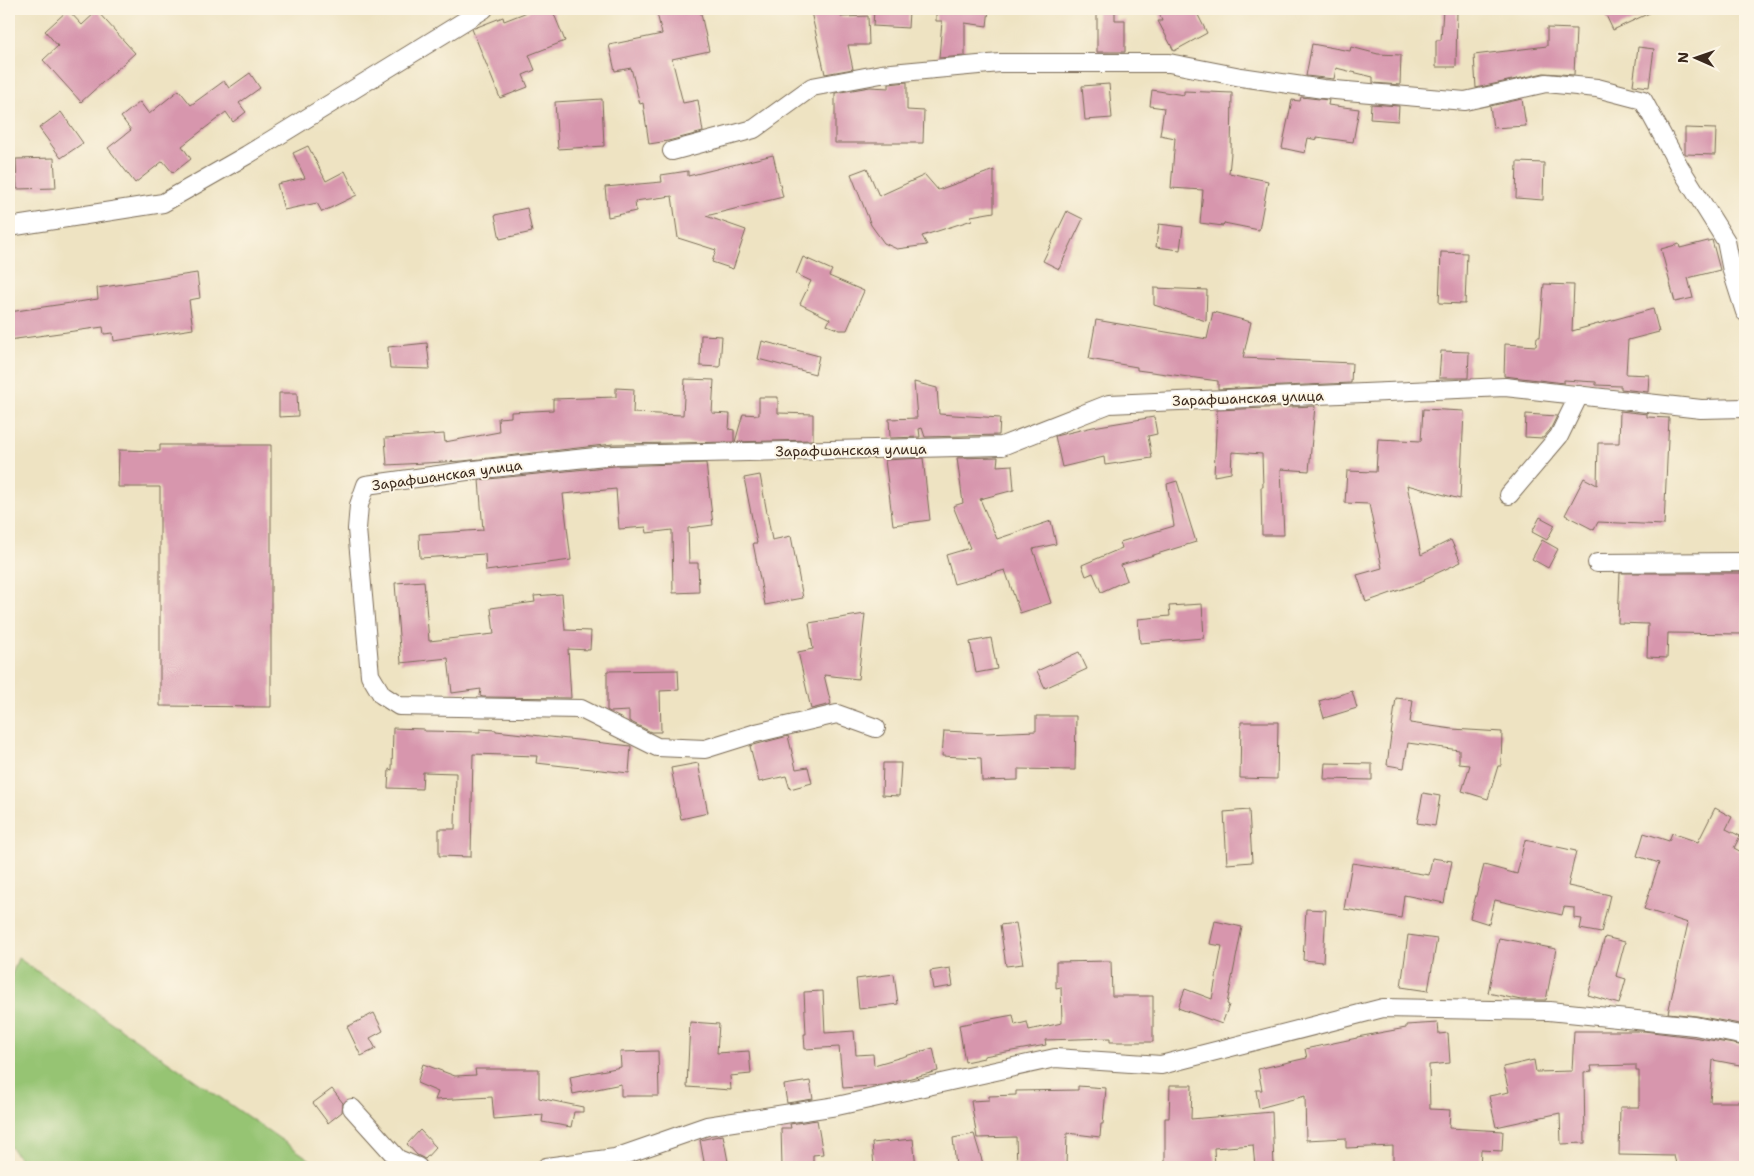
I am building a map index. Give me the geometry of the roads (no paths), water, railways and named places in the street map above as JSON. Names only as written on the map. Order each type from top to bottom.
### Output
[{"type":"street","points":[[9,227],[163,203],[256,150],[484,9]]},
{"type":"street","points":[[672,150],[754,129],[812,87],[881,74],[1000,63],[1169,63],[1241,77],[1323,89],[1465,101],[1546,83],[1597,88],[1642,100],[1679,166],[1726,241],[1732,272],[1745,312]]},
{"type":"street","name":"Зарафшанская улица","points":[[876,728],[837,714],[756,732],[705,749],[657,747],[581,708],[399,706],[382,695],[370,676],[357,529],[359,505],[366,485],[474,470],[614,455],[1002,446],[1109,404],[1505,387],[1701,409],[1745,408]]},
{"type":"street","points":[[1509,494],[1559,436],[1579,395]]},
{"type":"street","points":[[1597,563],[1745,562]]},
{"type":"street","points":[[546,1167],[615,1158],[707,1126],[837,1106],[1055,1058],[1161,1066],[1383,1008],[1549,1011],[1695,1026],[1745,1036]]},
{"type":"street","points":[[352,1108],[398,1158],[418,1167]]}]
